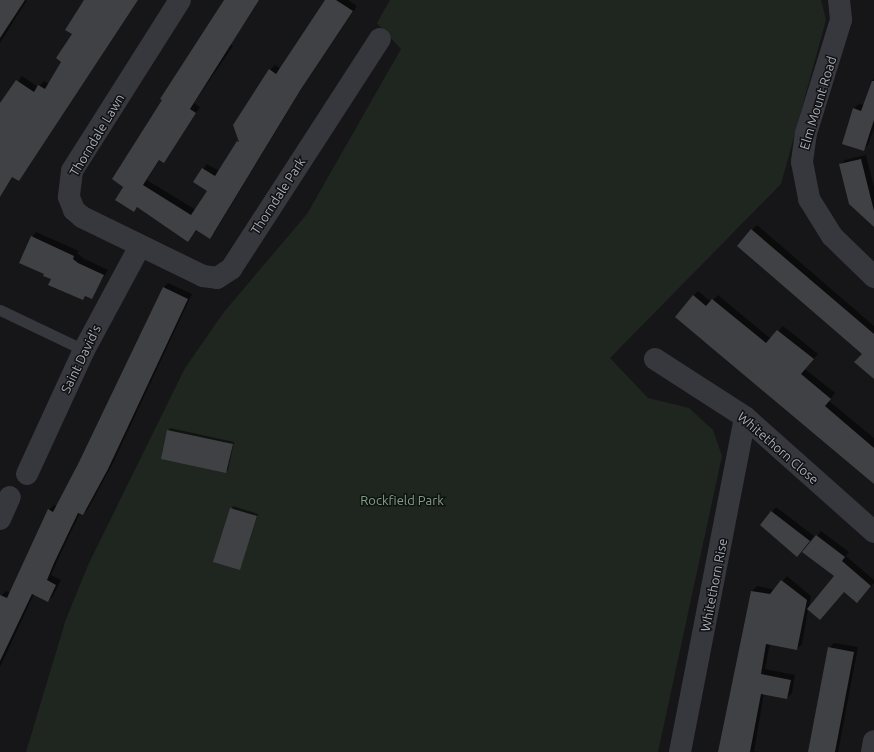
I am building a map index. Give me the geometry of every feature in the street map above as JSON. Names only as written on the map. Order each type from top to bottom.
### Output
[{"type":"street","name":"Elm Mount Road","points":[[840,0],[841,20],[806,133],[802,162],[809,199],[832,236],[874,278]]},
{"type":"street","name":"Thorndale Lawn","points":[[140,246],[78,214],[69,197],[69,183],[72,171],[178,1]]},
{"type":"street","name":"Thorndale Park","points":[[140,246],[203,276],[217,278],[231,269],[380,39]]},
{"type":"street","name":"Saint David's","points":[[27,474],[84,350],[140,246]]},
{"type":"street","name":"Whitethorn Close","points":[[655,359],[745,417],[874,532]]},
{"type":"street","name":"Whitethorn Rise","points":[[680,752],[745,417]]},
{"type":"street","points":[[0,519],[10,497]]},
{"type":"street","points":[[872,752],[874,741]]},
{"type":"lane","points":[[0,310],[84,350]]},
{"type":"green space","name":"Rockfield Park","points":[[390,0],[821,0],[826,20],[781,184],[610,358],[648,398],[689,408],[713,430],[722,456],[658,752],[26,752],[66,619],[89,563],[185,368],[224,312],[307,214],[401,49],[377,23]]},
{"type":"building","points":[[0,0],[25,0],[0,38]]},
{"type":"building","points":[[84,0],[138,0],[19,181],[12,177],[0,197],[0,103],[16,80],[34,92],[38,85],[45,89],[61,62],[56,58],[72,34],[65,30]]},
{"type":"building","points":[[224,0],[259,0],[190,109],[196,113],[164,163],[159,160],[143,185],[191,215],[207,191],[193,182],[202,168],[215,176],[237,141],[239,142],[233,125],[269,69],[276,74],[325,0],[336,0],[353,11],[301,89],[210,239],[196,230],[188,242],[137,207],[134,212],[115,200],[123,187],[112,179],[162,100],[160,99]]},
{"type":"building","points":[[872,81],[874,81],[874,120],[864,151],[842,144],[853,108],[861,111]]},
{"type":"building","points":[[861,159],[874,211],[874,227],[849,204],[839,164]]},
{"type":"building","points":[[751,229],[874,334],[874,379],[854,362],[862,354],[737,246]]},
{"type":"building","points":[[31,236],[74,256],[73,259],[78,263],[104,275],[92,299],[85,296],[83,300],[48,285],[51,279],[43,276],[44,274],[19,263]]},
{"type":"building","points":[[163,287],[188,299],[108,469],[83,515],[78,513],[54,563],[47,580],[56,585],[48,602],[32,594],[0,661],[0,595],[7,598],[48,509],[53,512],[78,464]]},
{"type":"building","points":[[693,295],[706,306],[712,299],[766,343],[777,330],[814,359],[801,374],[831,399],[825,406],[874,448],[874,484],[675,317]]},
{"type":"building","points":[[167,430],[233,444],[226,473],[161,459]]},
{"type":"building","points":[[230,508],[257,516],[240,570],[213,562]]},
{"type":"building","points":[[771,511],[810,541],[797,557],[760,525]]},
{"type":"building","points":[[816,535],[845,557],[842,561],[871,586],[857,603],[844,592],[820,620],[807,609],[834,576],[802,552]]},
{"type":"building","points":[[781,580],[807,600],[797,650],[766,644],[761,674],[791,680],[787,699],[761,694],[750,752],[718,752],[751,591],[770,594]]},
{"type":"building","points":[[828,647],[854,652],[835,752],[808,752]]}]
